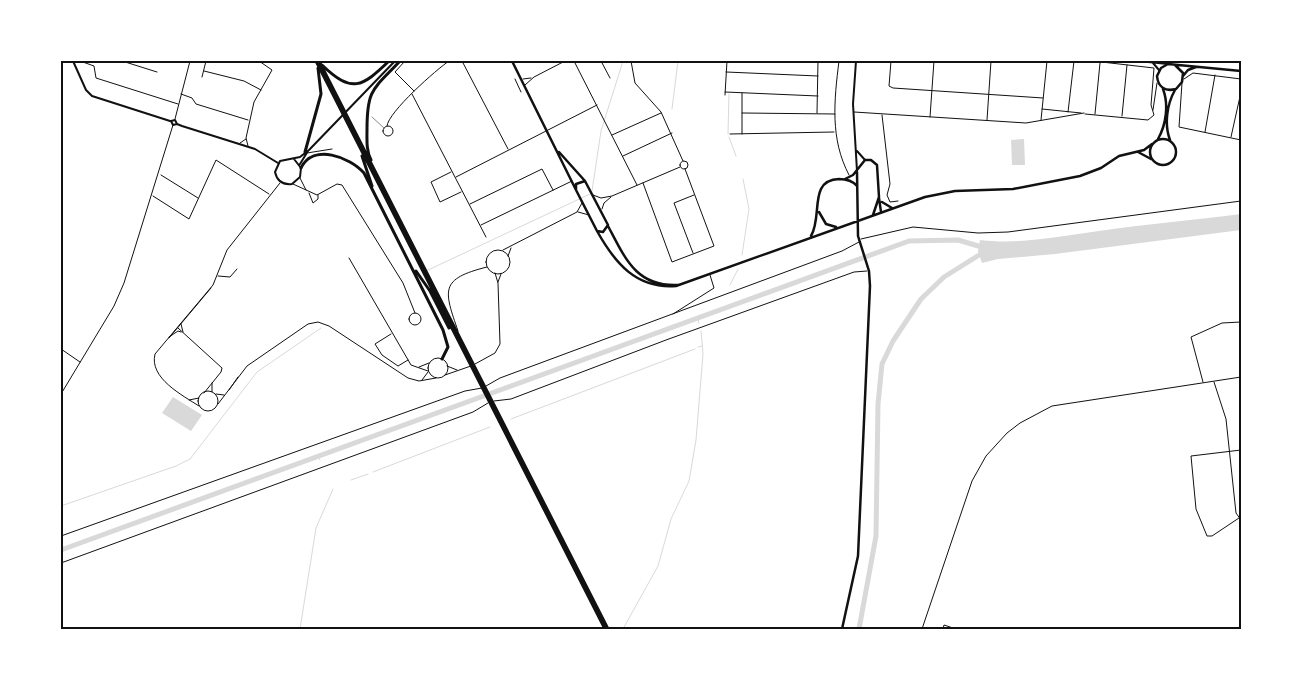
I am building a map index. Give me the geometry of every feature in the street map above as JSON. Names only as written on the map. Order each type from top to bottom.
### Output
[{"type":"highway","points":[[318,63],[338,80],[356,85],[369,80],[389,61]]},
{"type":"highway","points":[[400,61],[372,92],[367,105],[369,156],[422,266]]},
{"type":"highway","points":[[318,63],[355,140],[461,339],[468,358]]},
{"type":"highway","points":[[306,153],[321,94],[318,63]]},
{"type":"highway","points":[[318,63],[391,203]]},
{"type":"highway","points":[[355,140],[376,196]]},
{"type":"highway","points":[[300,166],[307,159],[316,155],[330,155],[347,159],[364,173],[446,337],[448,350],[442,359]]},
{"type":"highway","points":[[410,262],[430,291],[468,358],[607,629]]},
{"type":"highway","points":[[427,275],[461,345]]},
{"type":"main road","points":[[512,61],[582,202],[614,260],[635,278],[659,286],[682,284],[823,232],[944,192],[1013,188],[1080,176],[1101,168],[1119,156],[1137,152],[1158,140],[1164,139],[1171,142]]},
{"type":"main road","points":[[1158,140],[1164,128],[1166,104],[1162,88],[1158,82],[1159,70],[1168,64],[1241,71]]},
{"type":"main road","points":[[1175,65],[1181,70],[1183,79]]},
{"type":"main road","points":[[1137,152],[1163,165],[1174,160],[1176,152],[1167,128],[1169,104],[1176,89],[1190,68],[1200,66]]},
{"type":"main road","points":[[1162,88],[1176,89]]},
{"type":"main road","points":[[1152,144],[1150,152],[1152,159]]},
{"type":"main road","points":[[555,147],[590,189],[626,258],[637,272],[652,282],[682,284]]},
{"type":"main road","points":[[811,237],[816,227],[818,194],[821,186],[831,179],[845,179],[857,172],[865,160],[875,162],[879,168],[881,212]]},
{"type":"main road","points":[[842,629],[854,579],[860,538],[870,296],[869,271],[859,242],[857,172]]},
{"type":"main road","points":[[845,179],[857,186]]},
{"type":"main road","points":[[576,190],[576,184],[584,182]]},
{"type":"main road","points":[[880,199],[886,206],[893,208]]},
{"type":"main road","points":[[873,215],[880,199]]},
{"type":"main road","points":[[877,206],[881,212]]},
{"type":"main road","points":[[818,211],[826,224],[838,227]]},
{"type":"main road","points":[[823,232],[826,224]]},
{"type":"main road","points":[[597,231],[605,231],[608,226]]},
{"type":"main road","points":[[816,227],[823,232]]},
{"type":"street","points":[[61,394],[114,306],[124,283],[160,174],[173,126],[171,122],[92,96],[86,90],[74,61]]},
{"type":"street","points":[[80,61],[92,65],[96,69],[94,75],[96,78],[178,104]]},
{"type":"street","points":[[92,65],[93,61]]},
{"type":"street","points":[[122,61],[157,72]]},
{"type":"street","points":[[171,122],[174,120],[190,61]]},
{"type":"street","points":[[202,77],[206,61]]},
{"type":"street","points":[[248,146],[246,138],[254,102],[272,70],[259,61]]},
{"type":"street","points":[[318,195],[317,201],[312,202],[300,178],[300,166],[306,153],[395,61]]},
{"type":"street","points":[[405,61],[395,72],[415,92]]},
{"type":"street","points":[[387,126],[393,128],[392,134],[385,135],[384,128],[387,126],[389,119],[436,70],[449,61]]},
{"type":"street","points":[[462,61],[508,151]]},
{"type":"street","points":[[524,86],[534,77],[565,61]]},
{"type":"street","points":[[574,61],[637,185]]},
{"type":"street","points":[[601,61],[610,78]]},
{"type":"street","points":[[631,61],[632,72],[638,87],[661,112],[683,161],[688,164],[685,169]]},
{"type":"street","points":[[727,61],[725,93],[742,92],[818,96]]},
{"type":"street","points":[[817,114],[818,61]]},
{"type":"street","points":[[839,61],[834,132],[841,160],[849,176]]},
{"type":"street","points":[[856,61],[854,112],[857,172]]},
{"type":"street","points":[[891,61],[889,86],[893,88],[1043,98]]},
{"type":"street","points":[[930,117],[934,61]]},
{"type":"street","points":[[987,120],[991,61]]},
{"type":"street","points":[[1041,121],[1047,61]]},
{"type":"street","points":[[1068,112],[1074,61]]},
{"type":"street","points":[[1042,109],[1143,119],[1153,118],[1151,105],[1154,68],[1093,61]]},
{"type":"street","points":[[1138,61],[1168,64]]},
{"type":"street","points":[[1095,115],[1100,62]]},
{"type":"street","points":[[1148,62],[1154,64],[1159,70]]},
{"type":"street","points":[[1122,117],[1127,65]]},
{"type":"street","points":[[204,71],[244,81],[261,90]]},
{"type":"street","points":[[726,72],[818,76]]},
{"type":"street","points":[[1241,79],[1191,73],[1183,79],[1180,127],[1241,140]]},
{"type":"street","points":[[1205,133],[1215,75]]},
{"type":"street","points":[[1153,80],[1157,76]]},
{"type":"street","points":[[521,79],[534,77]]},
{"type":"street","points":[[515,79],[521,92]]},
{"type":"street","points":[[1152,110],[1155,107],[1158,82]]},
{"type":"street","points":[[742,92],[742,134]]},
{"type":"street","points":[[1231,138],[1241,92]]},
{"type":"street","points":[[181,94],[192,98],[196,104],[250,120]]},
{"type":"street","points":[[412,94],[486,237]]},
{"type":"street","points":[[455,177],[597,105]]},
{"type":"street","points":[[612,135],[661,112]]},
{"type":"street","points":[[854,112],[1026,123],[1084,114]]},
{"type":"street","points":[[742,113],[835,114]]},
{"type":"street","points":[[882,114],[890,184],[887,195],[890,202],[898,201]]},
{"type":"street","points":[[174,120],[177,124],[248,146],[278,163]]},
{"type":"street","points":[[173,126],[177,124]]},
{"type":"street","points":[[730,134],[834,132]]},
{"type":"street","points":[[622,156],[672,134]]},
{"type":"street","points":[[240,143],[246,138]]},
{"type":"street","points":[[856,146],[858,155],[865,160]]},
{"type":"street","points":[[306,190],[281,182],[275,172],[278,163],[286,158],[294,159],[306,153],[332,149]]},
{"type":"street","points":[[294,159],[300,166]]},
{"type":"street","points":[[153,195],[190,219],[216,160],[270,195]]},
{"type":"street","points":[[593,195],[601,198],[612,196],[680,167],[683,161]]},
{"type":"street","points":[[643,182],[672,262],[714,246],[685,169],[680,167]]},
{"type":"street","points":[[469,204],[542,169],[553,190]]},
{"type":"street","points":[[452,171],[431,182],[440,202],[462,192]]},
{"type":"street","points":[[160,174],[198,198]]},
{"type":"street","points":[[292,184],[300,178]]},
{"type":"street","points":[[480,226],[572,181]]},
{"type":"street","points":[[178,328],[211,287],[227,250],[281,182]]},
{"type":"street","points":[[309,193],[318,195],[337,184],[344,188],[403,283],[412,310],[410,320],[412,324],[418,325],[421,322],[421,316],[412,310]]},
{"type":"street","points":[[694,254],[674,203],[695,195]]},
{"type":"street","points":[[601,212],[604,203],[612,196]]},
{"type":"street","points":[[61,536],[465,391],[479,389],[500,378],[842,251],[859,242],[913,227],[996,233],[1241,201]]},
{"type":"street","points":[[211,287],[157,351],[154,365],[159,375],[184,397],[209,411],[214,409],[250,364],[315,322],[329,326],[403,375],[419,381],[436,378],[460,371],[495,353],[499,347],[498,282],[495,273],[487,267],[486,260],[489,253],[511,247],[577,212],[582,208],[582,202]]},
{"type":"street","points":[[577,212],[589,215]]},
{"type":"street","points":[[495,273],[501,273],[508,268],[508,256],[511,247]]},
{"type":"street","points":[[502,250],[508,256]]},
{"type":"street","points":[[349,258],[371,295],[378,312],[413,367],[428,371],[436,378]]},
{"type":"street","points":[[461,339],[451,311],[448,288],[457,277],[487,267]]},
{"type":"street","points":[[217,276],[230,276],[237,269]]},
{"type":"street","points":[[219,271],[224,275]]},
{"type":"street","points":[[61,563],[473,412],[482,405],[511,399],[666,340],[847,275],[869,271]]},
{"type":"street","points":[[498,282],[501,273]]},
{"type":"street","points":[[673,314],[673,312],[714,288],[709,275]]},
{"type":"street","points":[[168,338],[190,311]]},
{"type":"street","points":[[412,314],[416,313]]},
{"type":"street","points":[[182,322],[183,333]]},
{"type":"street","points":[[1204,382],[1191,337],[1222,323],[1241,322]]},
{"type":"street","points":[[178,328],[222,368],[221,372],[200,397],[188,400]]},
{"type":"street","points":[[168,338],[178,332],[183,333]]},
{"type":"street","points":[[391,334],[375,344],[382,355],[398,366],[408,360]]},
{"type":"street","points":[[61,350],[80,362]]},
{"type":"street","points":[[418,367],[429,364],[436,359],[442,359],[447,366],[460,371]]},
{"type":"street","points":[[419,381],[426,378],[429,364]]},
{"type":"street","points":[[445,375],[447,366]]},
{"type":"street","points":[[922,629],[972,480],[986,456],[1007,433],[1020,423],[1052,406],[1241,377]]},
{"type":"street","points":[[1213,381],[1226,419],[1229,451],[1236,513],[1240,519],[1212,536],[1206,536],[1196,509],[1191,456],[1229,451],[1241,450]]},
{"type":"street","points":[[212,383],[218,404]]},
{"type":"street","points":[[204,393],[225,395]]},
{"type":"street","points":[[199,406],[200,397]]},
{"type":"street","points":[[943,629],[944,625],[956,629]]},
{"type":"lane","points":[[372,117],[384,128]]},
{"type":"shaded area","points":[[1024,139],[1025,165],[1012,165],[1011,140]]},
{"type":"shaded area","points":[[1241,214],[1241,230],[1055,254],[998,259],[982,263],[978,251],[980,240],[1040,239]]},
{"type":"shaded area","points":[[173,397],[202,415],[191,431],[162,413]]},
{"type":"waterway","points":[[592,191],[601,131],[623,61]]},
{"type":"waterway","points":[[672,109],[678,61]]},
{"type":"waterway","points":[[728,134],[729,94]]},
{"type":"waterway","points":[[729,137],[736,156]]},
{"type":"waterway","points":[[742,255],[749,209],[743,179]]},
{"type":"waterway","points":[[426,271],[590,194]]},
{"type":"waterway","points":[[61,550],[909,241],[958,240],[985,248]]},
{"type":"waterway","points":[[859,629],[876,536],[878,404],[882,364],[893,341],[921,299],[944,277],[984,252]]},
{"type":"waterway","points":[[730,285],[738,269]]},
{"type":"waterway","points":[[698,318],[699,323]]},
{"type":"waterway","points":[[61,506],[176,466],[190,459],[257,372],[321,328]]},
{"type":"waterway","points":[[623,629],[658,566],[671,519],[689,481],[696,440],[703,354],[701,331]]},
{"type":"waterway","points":[[698,347],[702,346]]},
{"type":"waterway","points":[[511,419],[695,349]]},
{"type":"waterway","points":[[373,472],[490,427]]},
{"type":"waterway","points":[[351,480],[368,474]]},
{"type":"waterway","points":[[300,629],[316,528],[333,489]]}]
